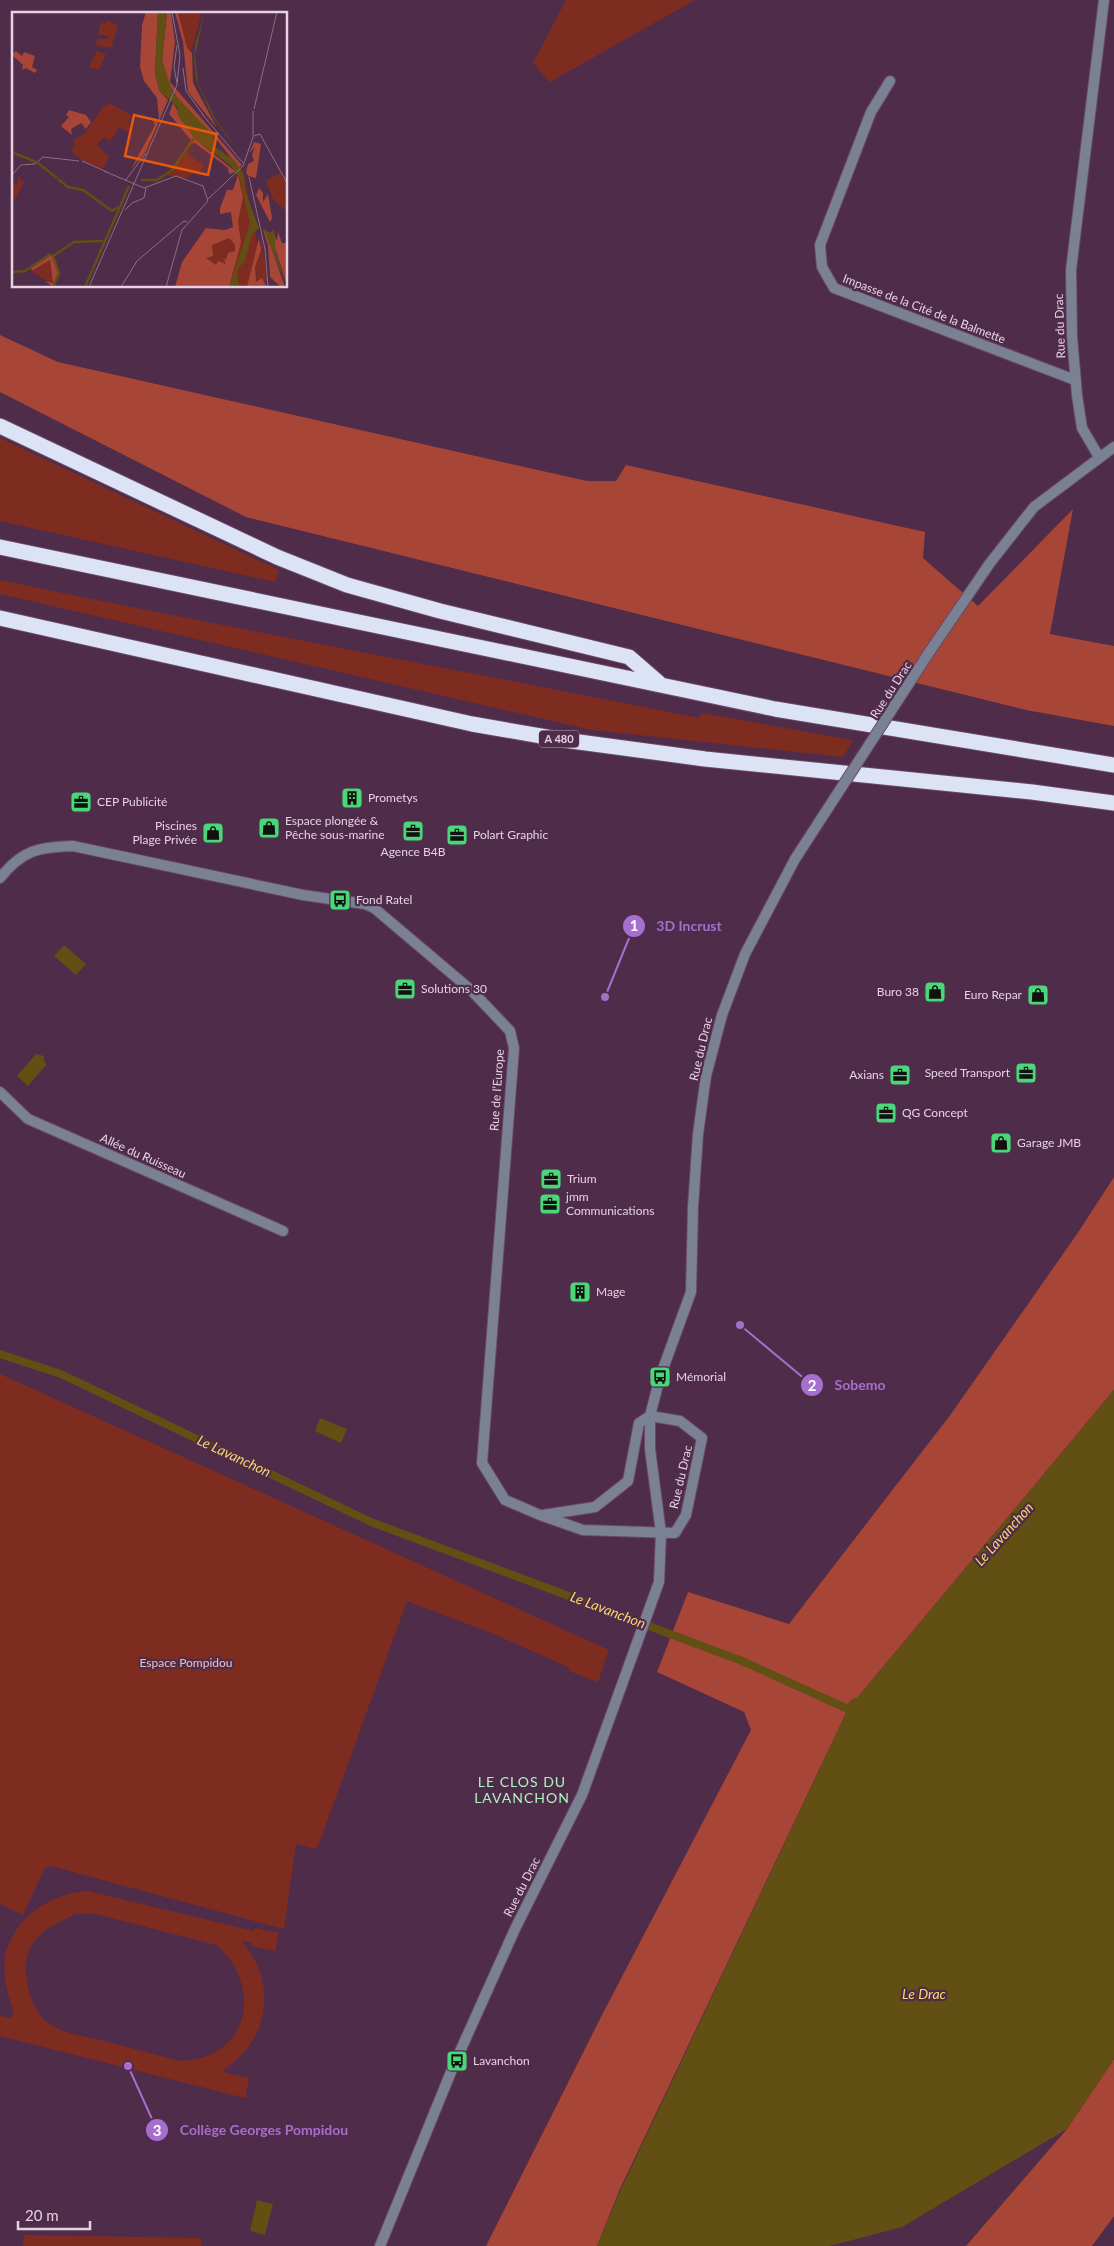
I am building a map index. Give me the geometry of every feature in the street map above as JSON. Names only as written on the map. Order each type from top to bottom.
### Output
[{"type":"highway","points":[[0,426],[277,557],[347,584],[440,611],[629,657],[660,684]]},
{"type":"highway","points":[[0,547],[775,709],[1114,765]]},
{"type":"highway","name":"A 480","points":[[5,619],[472,724],[555,738],[705,759],[1032,792],[1114,803]]},
{"type":"street","name":"Rue du Drac","points":[[380,2246],[453,2067],[515,1929],[582,1795],[659,1582],[661,1533],[650,1449],[650,1416],[660,1377],[691,1292],[693,1207],[698,1134],[706,1076],[722,1015],[745,954],[796,859],[930,651],[990,563],[1034,507],[1099,457],[1082,428],[1075,380],[1072,337],[1071,270],[1104,0]]},
{"type":"street","name":"Impasse de la Cité de la Balmette","points":[[890,82],[871,112],[820,245],[822,267],[834,288],[1075,380]]},
{"type":"street","points":[[1099,457],[1114,447]]},
{"type":"street","name":"Rue de l'Europe","points":[[0,878],[11,864],[35,850],[45,847],[72,846],[303,895],[365,904],[374,908],[471,990],[510,1031],[514,1048],[482,1464],[505,1500],[540,1515],[583,1530],[661,1533]]},
{"type":"street","name":"Allée du Ruisseau","points":[[0,1092],[28,1119],[283,1230]]},
{"type":"street","name":"Rue du Drac","points":[[650,1416],[680,1421],[702,1438],[686,1515],[674,1534],[661,1533]]},
{"type":"street","points":[[540,1515],[595,1507],[628,1481],[639,1423],[650,1416]]},
{"type":"green space","points":[[566,0],[695,0],[550,82],[533,63]]},
{"type":"green space","points":[[0,438],[279,570],[275,582],[0,521]]},
{"type":"green space","points":[[0,580],[699,718],[702,713],[853,740],[843,757],[592,730],[0,594]]},
{"type":"green space","name":"Espace Pompidou","points":[[0,1374],[609,1650],[598,1682],[569,1671],[568,1667],[494,1634],[407,1601],[320,1841],[316,1849],[296,1844],[284,1929],[51,1866],[45,1868],[23,1915],[0,1904]]},
{"type":"green space","points":[[88,1891],[254,1931],[255,1928],[279,1933],[275,1951],[251,1946],[252,1943],[241,1941],[253,1957],[260,1974],[264,1992],[264,2010],[251,2044],[239,2058],[223,2070],[224,2072],[249,2078],[245,2098],[0,2036],[0,2016],[10,2018],[14,2013],[4,1967],[6,1952],[11,1939],[18,1927],[38,1908],[49,1901]],"holes":[[[76,1914],[96,1914],[216,1945],[226,1955],[235,1967],[240,1980],[244,1994],[244,2008],[241,2022],[234,2035],[224,2046],[204,2057],[181,2061],[66,2032],[52,2025],[41,2016],[31,1997],[27,1983],[26,1969],[30,1949],[41,1934],[57,1923]]]},
{"type":"green space","points":[[24,2235],[201,2238],[201,2246],[23,2246]]},
{"type":"shaded area","points":[[0,335],[58,362],[587,481],[616,481],[626,465],[925,532],[923,558],[978,606],[1073,509],[1050,634],[1114,646],[1114,726],[1026,710],[246,517],[0,392]]},
{"type":"shaded area","points":[[1114,1177],[1114,1390],[848,1709],[620,2189],[597,2246],[486,2246],[603,2013],[751,1730],[744,1712],[657,1672],[688,1592],[789,1624],[951,1414],[1077,1234]]},
{"type":"shaded area","points":[[1114,2059],[1114,2216],[1092,2246],[966,2246],[1067,2129]]},
{"type":"water","points":[[64,945],[86,964],[76,975],[54,956]]},
{"type":"water","points":[[36,1054],[44,1056],[44,1062],[47,1064],[28,1086],[17,1076]]},
{"type":"water","name":"Le Drac","points":[[1114,1390],[1114,2059],[1067,2129],[902,2227],[830,2246],[597,2246],[621,2189],[848,1709]]},
{"type":"water","points":[[320,1418],[347,1429],[341,1443],[315,1431]]},
{"type":"water","points":[[257,2200],[273,2204],[265,2235],[250,2231]]},
{"type":"waterway","name":"Le Lavanchon","points":[[0,1354],[61,1374],[371,1522],[742,1661],[848,1709],[855,1702]]},
{"type":"place","name":"Prometys","points":[[352,798]]},
{"type":"place","name":"CEP Publicité","points":[[81,802]]},
{"type":"place","name":"Espace plongée & Pêche sous-marine","points":[[269,828]]},
{"type":"place","name":"Agence B4B","points":[[413,831]]},
{"type":"place","name":"Piscines Plage Privée","points":[[213,833]]},
{"type":"place","name":"Polart Graphic","points":[[457,835]]},
{"type":"place","name":"Fond Ratel","points":[[340,900]]},
{"type":"place","name":"Solutions 30","points":[[405,989]]},
{"type":"place","name":"Buro 38","points":[[935,992]]},
{"type":"place","name":"Euro Repar","points":[[1038,995]]},
{"type":"place","name":"3D Incrust","points":[[605,997]]},
{"type":"place","name":"Speed Transport","points":[[1026,1073]]},
{"type":"place","name":"Axians","points":[[900,1075]]},
{"type":"place","name":"QG Concept","points":[[886,1113]]},
{"type":"place","name":"Garage JMB","points":[[1001,1143]]},
{"type":"place","name":"Trium","points":[[551,1179]]},
{"type":"place","name":"jmm Communications","points":[[550,1204]]},
{"type":"place","name":"Mage","points":[[580,1292]]},
{"type":"place","name":"Sobemo","points":[[740,1325]]},
{"type":"place","name":"Mémorial","points":[[660,1377]]},
{"type":"place","name":"Lavanchon","points":[[457,2061]]},
{"type":"place","name":"Collège Georges Pompidou","points":[[128,2066]]},
{"type":"district","name":"LE CLOS DU LAVANCHON","points":[[522,1790]]}]
